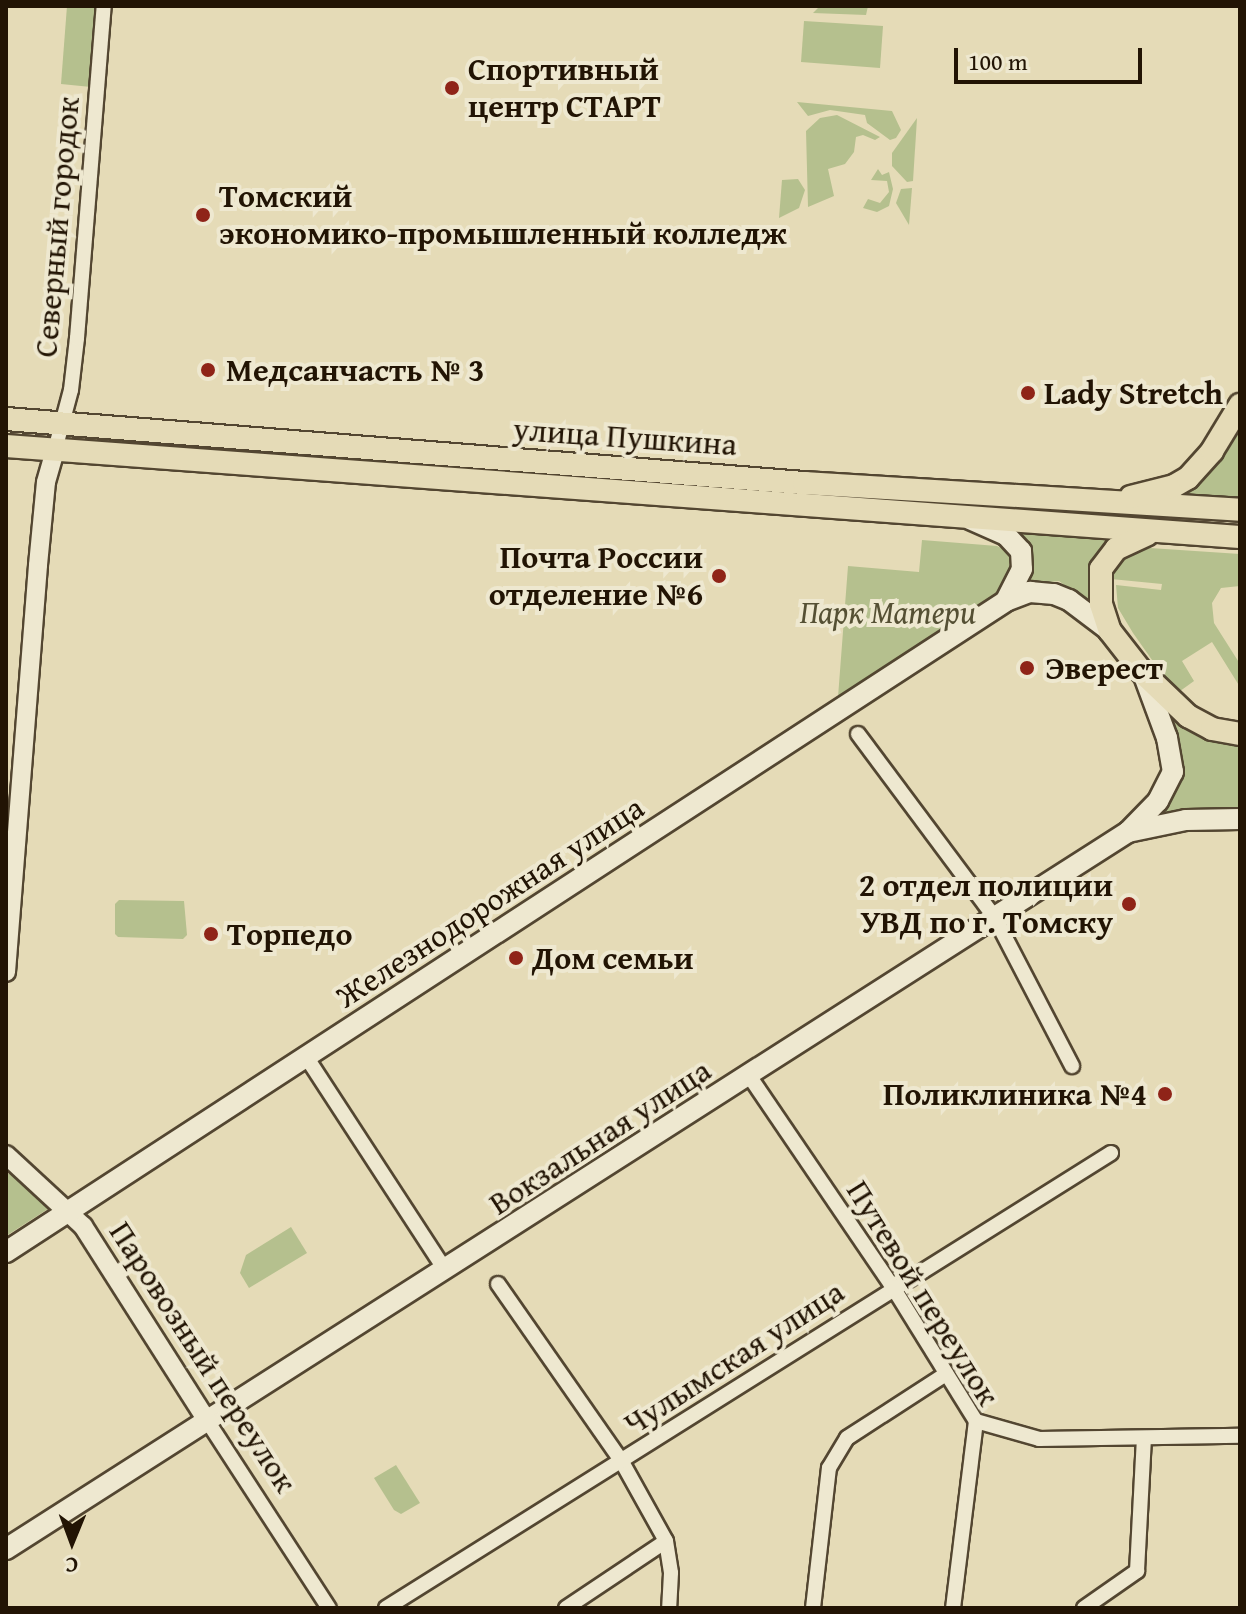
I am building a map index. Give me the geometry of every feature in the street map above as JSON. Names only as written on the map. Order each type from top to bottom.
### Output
[{"type":"main road","points":[[1085,502],[1147,495],[1188,478],[1212,451],[1240,405]]},
{"type":"main road","name":"улица Пушкина","points":[[6,419],[775,481],[1240,510]]},
{"type":"main road","name":"улица Пушкина","points":[[6,446],[1240,537]]},
{"type":"main road","points":[[968,518],[1006,535],[1021,551],[1022,569],[1006,601]]},
{"type":"main road","points":[[1110,631],[1101,604],[1101,569],[1116,549],[1153,532]]},
{"type":"main road","points":[[1006,601],[1030,592],[1054,594],[1069,600],[1110,631],[1142,672],[1188,716],[1212,729],[1240,734]]},
{"type":"main road","name":"Железнодорожная улица","points":[[6,1252],[1006,601]]},
{"type":"main road","points":[[1128,832],[1158,801],[1173,772],[1167,738],[1142,672]]},
{"type":"main road","name":"Вокзальная улица","points":[[6,1549],[750,1077],[1128,832],[1186,820],[1240,819]]},
{"type":"street","name":"Северный городок","points":[[55,450],[71,390],[79,322],[104,6]]},
{"type":"street","points":[[6,972],[38,565],[46,482],[55,450]]},
{"type":"street","points":[[858,734],[995,918],[1072,1066]]},
{"type":"street","points":[[307,1058],[445,1270]]},
{"type":"street","name":"Путевой переулок","points":[[750,1077],[894,1289],[976,1421],[953,1608]]},
{"type":"street","name":"Чулымская улица","points":[[386,1608],[1111,1153]]},
{"type":"street","name":"Паровозный переулок","points":[[6,1155],[83,1226],[329,1608]]},
{"type":"street","points":[[498,1284],[622,1462],[666,1541],[671,1573],[669,1608]]},
{"type":"street","points":[[813,1608],[829,1468],[847,1438],[946,1374]]},
{"type":"street","points":[[976,1421],[1039,1439],[1240,1436]]},
{"type":"street","points":[[1084,1608],[1137,1571],[1144,1439]]},
{"type":"street","points":[[566,1608],[666,1541]]},
{"type":"green space","points":[[67,6],[100,6],[91,87],[61,84]]},
{"type":"green space","points":[[820,6],[868,6],[866,15],[813,13]]},
{"type":"green space","points":[[804,21],[883,26],[880,68],[801,62]]},
{"type":"green space","points":[[797,102],[892,111],[901,130],[896,138],[890,140],[867,123],[865,115],[830,110],[808,116]]},
{"type":"green space","points":[[837,115],[880,137],[875,140],[863,135],[856,137],[854,152],[845,164],[828,169],[834,196],[808,207],[806,131],[820,118]]},
{"type":"green space","points":[[917,118],[913,181],[907,182],[892,166],[892,153]]},
{"type":"green space","points":[[878,169],[882,175],[889,172],[893,189],[889,206],[877,212],[863,208],[868,199],[880,203],[889,192],[887,181],[871,180]]},
{"type":"green space","points":[[798,179],[805,190],[799,208],[779,218],[782,180]]},
{"type":"green space","points":[[912,188],[909,225],[896,203],[901,189]]},
{"type":"green space","points":[[1240,421],[1240,498],[1180,494],[1202,479]]},
{"type":"green space","points":[[1014,530],[1121,537],[1092,571],[1093,607],[1059,581],[1030,584],[1027,578],[1030,548]]},
{"type":"green space","name":"Парк Матери","points":[[922,540],[997,546],[1007,551],[1011,557],[1005,589],[838,697],[848,566],[919,572]]},
{"type":"green space","points":[[1150,548],[1240,554],[1240,586],[1221,588],[1212,603],[1214,623],[1240,664],[1240,687],[1212,642],[1182,661],[1194,681],[1176,694],[1133,633],[1118,608],[1116,585],[1161,590],[1162,584],[1111,579],[1123,558],[1136,550]]},
{"type":"green space","points":[[1160,707],[1188,731],[1207,741],[1240,744],[1240,812],[1148,822],[1172,795]]},
{"type":"green space","points":[[119,900],[184,901],[187,935],[183,939],[118,937],[115,934],[115,904]]},
{"type":"green space","points":[[13,1173],[51,1207],[6,1236],[6,1174]]},
{"type":"green space","points":[[291,1227],[307,1253],[249,1288],[240,1273],[246,1255]]},
{"type":"green space","points":[[396,1465],[420,1503],[401,1514],[394,1510],[374,1478]]},
{"type":"place","name":"Спортивный центр СТАРТ","points":[[452,88]]},
{"type":"place","name":"Томский экономико-промышленный колледж","points":[[203,215]]},
{"type":"place","name":"Медсанчасть № 3","points":[[208,370]]},
{"type":"place","name":"Lady Stretch","points":[[1028,393]]},
{"type":"place","name":"Почта России отделение №6","points":[[719,576]]},
{"type":"place","name":"Эверест","points":[[1027,668]]},
{"type":"place","name":"2 отдел полиции УВД по г. Томску","points":[[1129,904]]},
{"type":"place","name":"Торпедо","points":[[211,934]]},
{"type":"place","name":"Дом семьи","points":[[516,958]]},
{"type":"place","name":"Поликлиника №4","points":[[1165,1094]]}]
